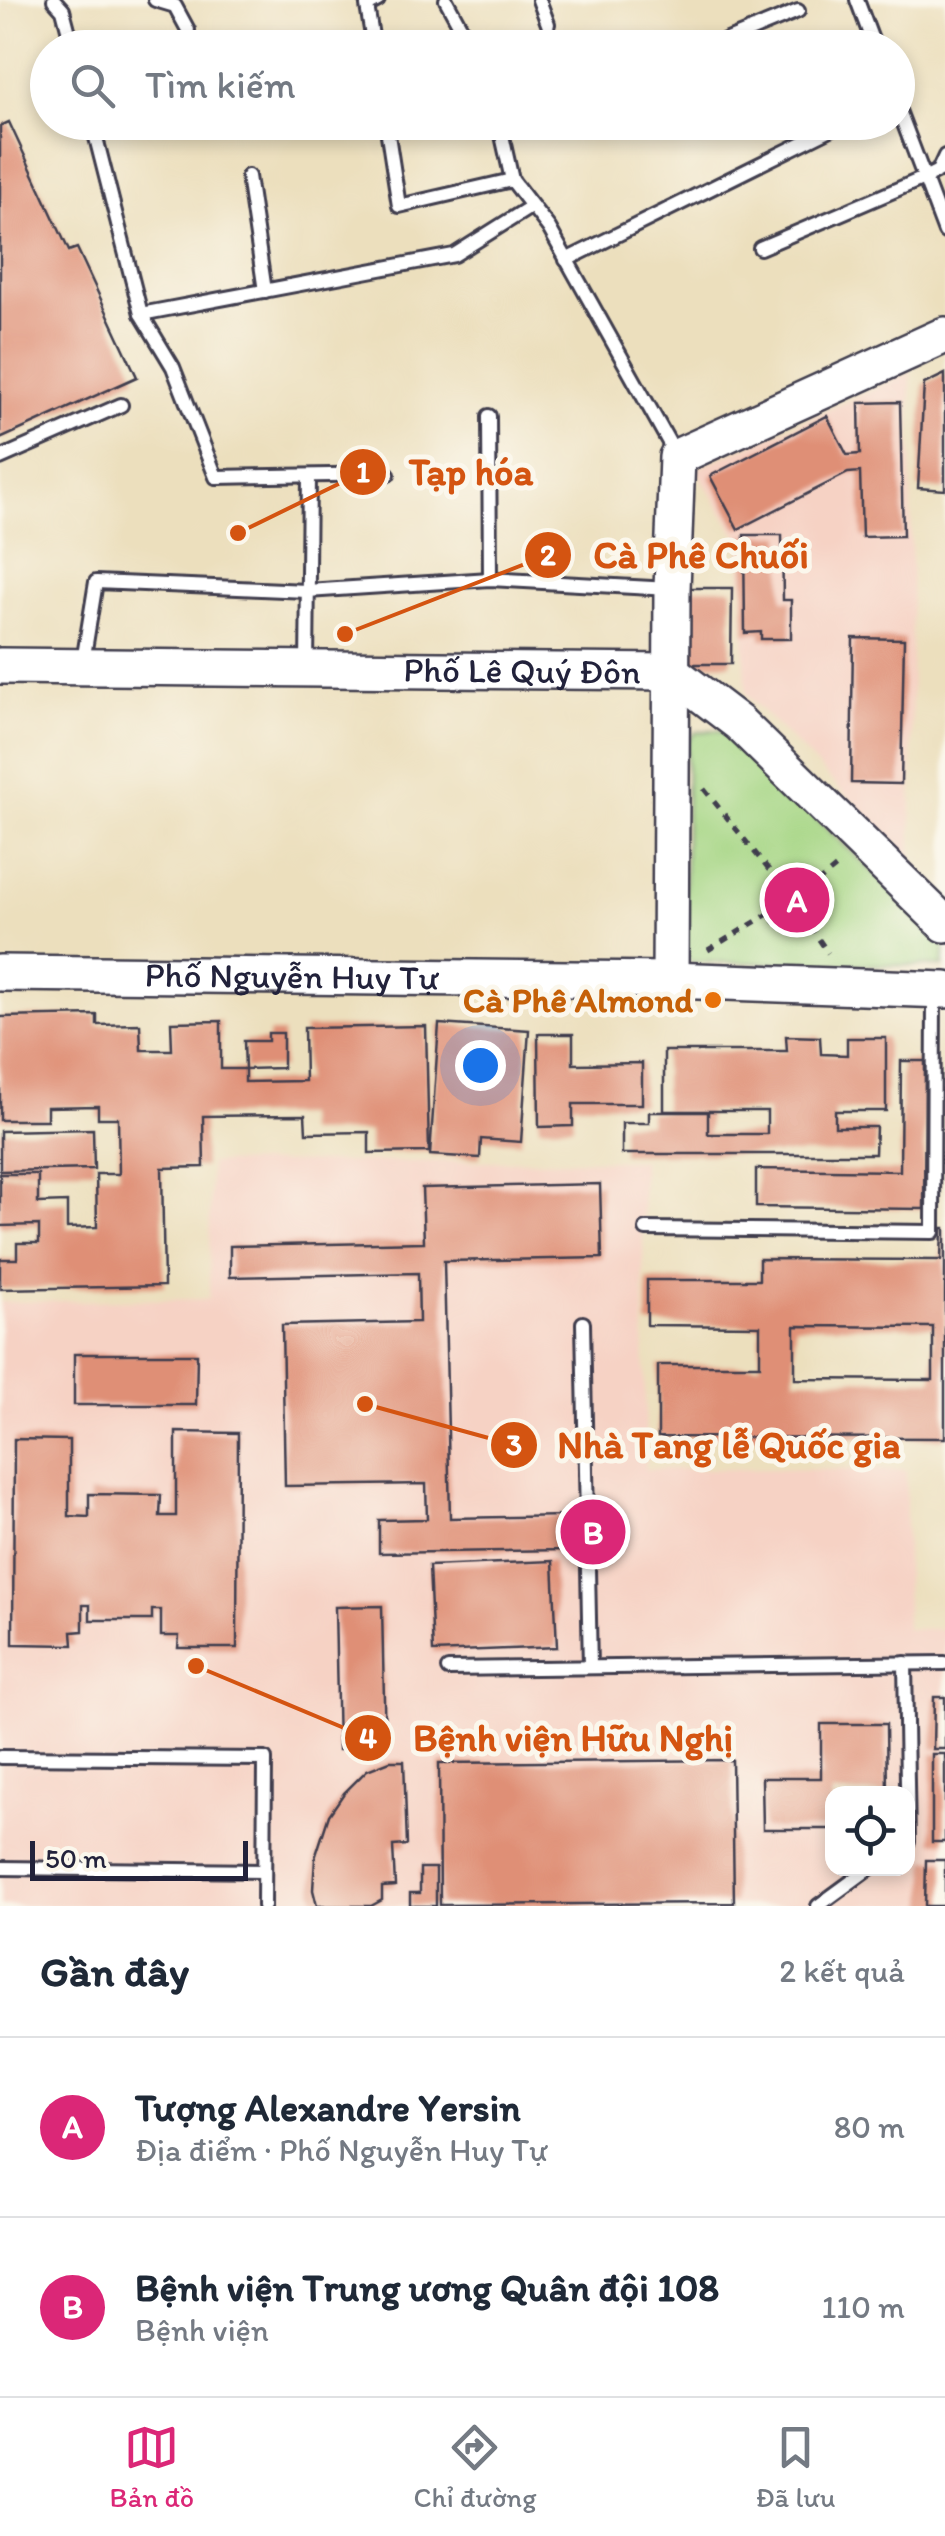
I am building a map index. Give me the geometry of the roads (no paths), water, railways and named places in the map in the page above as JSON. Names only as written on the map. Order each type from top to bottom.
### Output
[{"type":"street","points":[[670,980],[672,590],[677,457],[945,335]]},
{"type":"street","name":"Phố Lê Quý Đôn","points":[[0,666],[672,672],[739,723],[945,924]]},
{"type":"street","name":"Phố Nguyễn Huy Tự","points":[[0,973],[670,980],[939,990]]},
{"type":"lane","points":[[54,0],[63,10],[68,30]]},
{"type":"lane","points":[[154,0],[175,6],[188,30]]},
{"type":"lane","points":[[371,30],[367,6],[378,0]]},
{"type":"lane","points":[[446,0],[462,30]]},
{"type":"lane","points":[[539,0],[548,24]]},
{"type":"lane","points":[[857,0],[868,30]]},
{"type":"lane","points":[[752,30],[798,11]]},
{"type":"lane","points":[[97,140],[141,314],[173,367],[216,477],[388,474]]},
{"type":"lane","points":[[389,140],[399,206],[512,180]]},
{"type":"lane","points":[[503,140],[512,180],[549,228],[677,457]]},
{"type":"lane","points":[[566,260],[809,140]]},
{"type":"lane","points":[[910,140],[945,232]]},
{"type":"lane","points":[[760,248],[924,178],[938,171],[945,156]]},
{"type":"lane","points":[[248,176],[265,290]]},
{"type":"lane","points":[[141,314],[454,255],[532,206]]},
{"type":"lane","points":[[0,458],[122,404]]},
{"type":"lane","points":[[489,416],[490,579]]},
{"type":"lane","points":[[307,671],[309,476]]},
{"type":"lane","points":[[82,668],[96,582],[307,592],[490,579],[672,590]]},
{"type":"lane","points":[[646,1229],[933,1232],[939,990]]},
{"type":"lane","points":[[583,1323],[590,1667]]},
{"type":"lane","points":[[448,1669],[945,1662]]},
{"type":"lane","points":[[905,1663],[907,1786]]},
{"type":"lane","points":[[0,1757],[265,1758],[264,1906]]},
{"type":"lane","points":[[0,1868],[264,1871]]},
{"type":"lane","points":[[818,1906],[859,1876]]},
{"type":"place","name":"Tạp hóa","points":[[238,533]]},
{"type":"place","name":"Cà Phê Chuối","points":[[345,634]]},
{"type":"place","name":"Tượng Alexandre Yersin","points":[[797,900]]},
{"type":"place","name":"Cà Phê Almond","points":[[713,1000]]},
{"type":"place","name":"Nhà Tang lễ Quốc gia","points":[[365,1404]]},
{"type":"place","name":"Bệnh viện Trung ương Quân đội 108","points":[[593,1532]]},
{"type":"place","name":"Bệnh viện Hữu Nghị","points":[[196,1666]]}]
